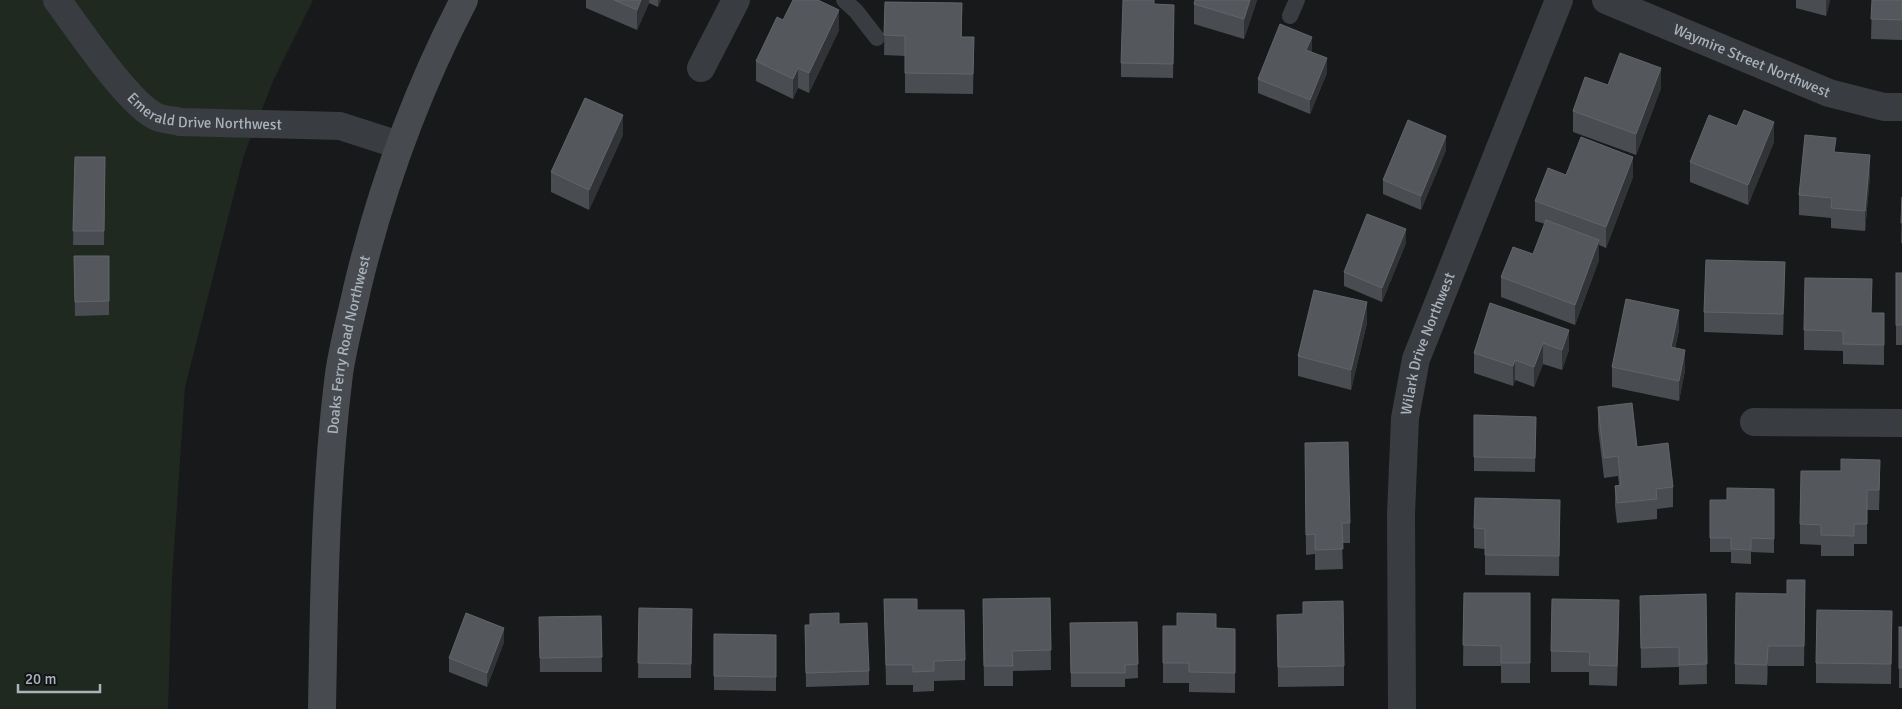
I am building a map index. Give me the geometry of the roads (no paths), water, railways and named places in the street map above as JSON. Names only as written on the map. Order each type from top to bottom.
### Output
[{"type":"main road","name":"Doaks Ferry Road Northwest","points":[[322,709],[325,561],[340,373],[367,247],[399,145],[422,86],[464,0]]},
{"type":"street","name":"Emerald Drive Northwest","points":[[57,0],[108,68],[140,105],[157,117],[180,122],[340,126],[399,145]]},
{"type":"street","points":[[701,68],[736,0]]},
{"type":"street","name":"Wilark Drive Northwest","points":[[1402,709],[1401,514],[1405,418],[1416,359],[1559,0]]},
{"type":"street","name":"Waymire Street Northwest","points":[[1606,0],[1829,93],[1884,107],[1902,107]]},
{"type":"street","points":[[1754,422],[1902,423]]},
{"type":"lane","points":[[844,0],[876,38]]},
{"type":"lane","points":[[1290,16],[1297,0]]}]
